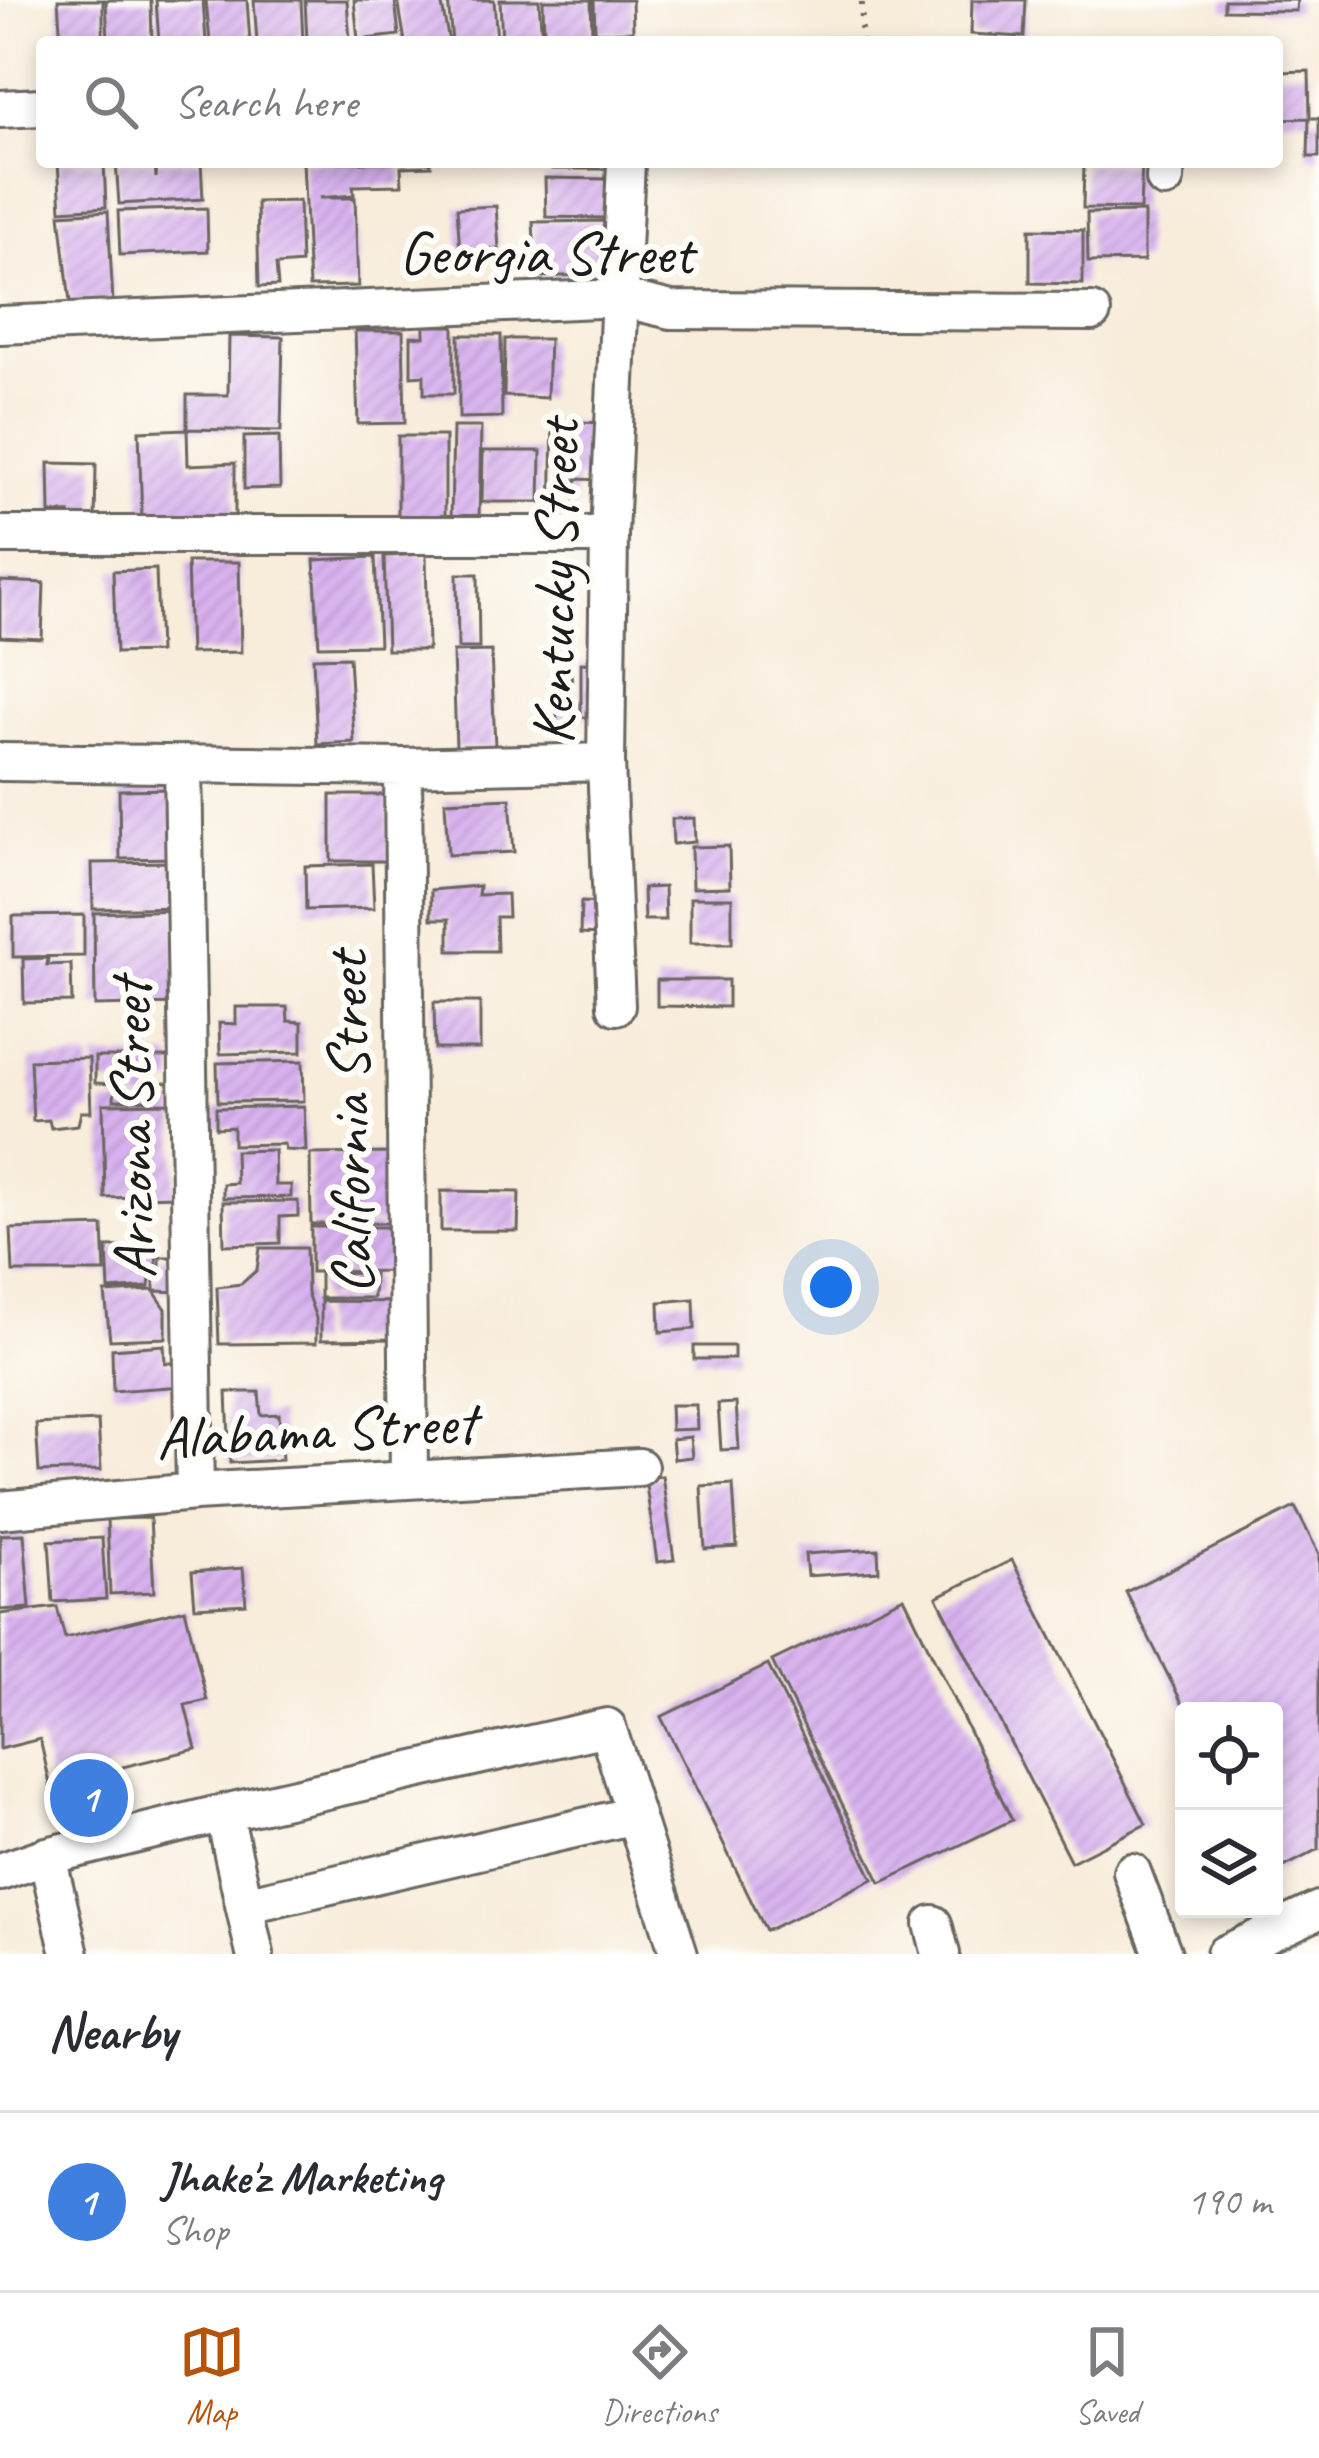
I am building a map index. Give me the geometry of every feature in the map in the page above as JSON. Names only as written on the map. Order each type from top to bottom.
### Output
[{"type":"street","points":[[0,109],[36,106]]},
{"type":"street","name":"Kentucky Street","points":[[616,1006],[606,762],[609,536],[626,168]]},
{"type":"street","name":"Georgia Street","points":[[0,325],[621,298],[671,310],[1092,312]]},
{"type":"street","points":[[0,535],[609,536]]},
{"type":"street","points":[[0,762],[403,767],[606,762]]},
{"type":"street","name":"Arizona Street","points":[[183,764],[195,1492]]},
{"type":"street","name":"California Street","points":[[403,767],[409,1478]]},
{"type":"street","name":"Alabama Street","points":[[0,1510],[195,1492],[639,1468]]},
{"type":"street","points":[[0,1872],[224,1813],[607,1727],[679,1954]]},
{"type":"street","points":[[224,1813],[255,1954]]},
{"type":"street","points":[[244,1905],[635,1815]]},
{"type":"street","points":[[47,1856],[70,1954]]},
{"type":"street","points":[[1132,1872],[1162,1954]]},
{"type":"street","points":[[1226,1954],[1319,1910]]},
{"type":"path","points":[[861,36],[862,0]]},
{"type":"building","points":[[58,0],[103,0],[103,36],[61,36]]},
{"type":"building","points":[[106,0],[151,0],[152,36],[108,36]]},
{"type":"building","points":[[156,0],[203,0],[206,36],[159,36]]},
{"type":"building","points":[[206,0],[247,0],[250,36],[209,36]]},
{"type":"building","points":[[254,0],[301,0],[303,36],[257,36]]},
{"type":"building","points":[[305,0],[347,0],[350,36],[307,36]]},
{"type":"building","points":[[354,0],[395,0],[399,35],[358,36]]},
{"type":"building","points":[[398,0],[441,0],[448,36],[404,36]]},
{"type":"building","points":[[448,0],[494,0],[497,36],[451,36]]},
{"type":"building","points":[[500,0],[539,0],[542,36],[502,36]]},
{"type":"building","points":[[543,0],[591,0],[592,35],[544,36]]},
{"type":"building","points":[[594,0],[632,0],[633,31],[595,32]]},
{"type":"building","points":[[972,0],[1026,0],[1024,36],[971,34]]},
{"type":"building","points":[[1224,0],[1297,0],[1296,11],[1224,10]]},
{"type":"building","points":[[1309,71],[1310,118],[1319,118],[1319,157],[1308,157],[1309,118],[1283,119],[1283,72]]},
{"type":"building","points":[[58,168],[104,168],[106,207],[61,210]]},
{"type":"building","points":[[116,168],[155,168],[156,178],[157,168],[201,168],[203,199],[119,204]]},
{"type":"building","points":[[303,168],[401,168],[402,185],[353,186],[354,195],[319,198],[355,198],[358,286],[309,287]]},
{"type":"building","points":[[1084,168],[1142,168],[1140,209],[1083,208]]},
{"type":"building","points":[[545,178],[609,179],[609,218],[546,217]]},
{"type":"building","points":[[299,201],[301,263],[276,265],[278,286],[259,287],[257,202]]},
{"type":"building","points":[[496,206],[499,249],[460,252],[457,208]]},
{"type":"building","points":[[207,208],[208,251],[120,255],[118,211]]},
{"type":"building","points":[[108,211],[113,303],[70,303],[60,214]]},
{"type":"building","points":[[1144,212],[1144,261],[1088,262],[1087,213]]},
{"type":"building","points":[[611,221],[611,274],[536,277],[533,222]]},
{"type":"building","points":[[1030,229],[1083,230],[1083,284],[1030,283]]},
{"type":"building","points":[[424,326],[454,326],[454,394],[424,394],[424,375],[411,376],[411,336],[424,337]]},
{"type":"building","points":[[355,331],[403,331],[405,423],[358,424]]},
{"type":"building","points":[[459,335],[501,335],[502,417],[459,418]]},
{"type":"building","points":[[229,336],[283,337],[281,431],[187,429],[187,395],[228,395]]},
{"type":"building","points":[[505,339],[549,339],[547,398],[504,396]]},
{"type":"building","points":[[553,421],[606,423],[604,480],[576,479],[574,518],[551,518]]},
{"type":"building","points":[[453,427],[481,427],[479,520],[451,519]]},
{"type":"building","points":[[187,429],[188,465],[235,463],[235,519],[142,521],[139,431]]},
{"type":"building","points":[[279,436],[280,488],[244,489],[244,437]]},
{"type":"building","points":[[398,436],[445,436],[445,521],[398,520]]},
{"type":"building","points":[[483,451],[541,451],[540,502],[482,502]]},
{"type":"building","points":[[49,463],[96,464],[95,527],[73,527],[69,513],[50,513]]},
{"type":"building","points":[[426,554],[428,650],[387,650],[384,556]]},
{"type":"building","points":[[375,557],[379,645],[319,646],[314,560]]},
{"type":"building","points":[[187,562],[239,562],[241,652],[190,653]]},
{"type":"building","points":[[156,569],[159,652],[116,653],[113,571]]},
{"type":"building","points":[[457,574],[478,574],[479,648],[458,648]]},
{"type":"building","points":[[0,581],[44,583],[42,639],[0,637]]},
{"type":"building","points":[[491,651],[495,747],[456,748],[453,652]]},
{"type":"building","points":[[571,652],[572,731],[557,731],[556,653]]},
{"type":"building","points":[[349,657],[354,742],[317,744],[313,658]]},
{"type":"building","points":[[581,663],[602,664],[602,718],[581,717]]},
{"type":"building","points":[[173,789],[174,858],[120,859],[119,790]]},
{"type":"building","points":[[331,795],[388,795],[389,861],[331,861]]},
{"type":"building","points":[[510,798],[514,852],[448,855],[445,801]]},
{"type":"building","points":[[694,818],[695,842],[673,844],[672,819]]},
{"type":"building","points":[[729,846],[730,887],[692,888],[691,847]]},
{"type":"building","points":[[181,862],[180,907],[93,909],[92,863]]},
{"type":"building","points":[[372,864],[374,908],[306,910],[305,866]]},
{"type":"building","points":[[479,886],[478,895],[507,894],[508,917],[496,917],[497,951],[449,951],[449,919],[431,919],[431,890]]},
{"type":"building","points":[[664,887],[665,920],[644,920],[643,888]]},
{"type":"building","points":[[690,898],[732,898],[732,943],[690,943]]},
{"type":"building","points":[[581,902],[604,903],[603,935],[580,934]]},
{"type":"building","points":[[178,910],[176,1004],[95,1006],[94,913]]},
{"type":"building","points":[[84,915],[84,956],[13,957],[13,916]]},
{"type":"building","points":[[48,958],[47,965],[71,964],[72,1002],[24,1003],[23,959]]},
{"type":"building","points":[[657,980],[728,980],[728,1007],[657,1006]]},
{"type":"building","points":[[434,1002],[480,1002],[480,1049],[435,1049]]},
{"type":"building","points":[[236,1007],[287,1007],[288,1021],[302,1022],[302,1052],[220,1054],[219,1023],[236,1024]]},
{"type":"building","points":[[95,1057],[173,1057],[174,1083],[150,1082],[151,1100],[114,1100],[115,1084],[95,1083]]},
{"type":"building","points":[[89,1058],[91,1112],[81,1112],[78,1125],[51,1128],[49,1120],[33,1121],[30,1060]]},
{"type":"building","points":[[303,1061],[304,1101],[218,1102],[217,1063]]},
{"type":"building","points":[[175,1103],[176,1196],[105,1198],[103,1104]]},
{"type":"building","points":[[304,1106],[306,1151],[285,1150],[284,1144],[233,1145],[233,1127],[216,1128],[216,1108]]},
{"type":"building","points":[[274,1150],[275,1185],[291,1185],[291,1197],[223,1198],[223,1184],[236,1183],[235,1151]]},
{"type":"building","points":[[393,1153],[392,1223],[311,1224],[310,1154]]},
{"type":"building","points":[[441,1191],[519,1192],[518,1231],[441,1231]]},
{"type":"building","points":[[298,1201],[298,1216],[280,1217],[280,1243],[224,1245],[223,1202]]},
{"type":"building","points":[[103,1226],[105,1272],[13,1272],[11,1229]]},
{"type":"building","points":[[311,1227],[399,1227],[400,1271],[311,1272]]},
{"type":"building","points":[[157,1246],[156,1271],[149,1287],[109,1290],[107,1247]]},
{"type":"building","points":[[260,1248],[306,1248],[307,1293],[316,1318],[316,1343],[219,1344],[217,1287],[241,1284],[257,1270]]},
{"type":"building","points":[[160,1257],[181,1257],[182,1292],[154,1291]]},
{"type":"building","points":[[374,1273],[373,1298],[320,1298],[320,1274]]},
{"type":"building","points":[[153,1290],[166,1309],[166,1338],[110,1340],[105,1293]]},
{"type":"building","points":[[694,1299],[695,1329],[660,1332],[659,1302]]},
{"type":"building","points":[[321,1301],[399,1302],[399,1339],[321,1340]]},
{"type":"building","points":[[164,1345],[165,1363],[183,1363],[184,1386],[113,1391],[112,1349]]},
{"type":"building","points":[[694,1346],[734,1346],[734,1359],[694,1359]]},
{"type":"building","points":[[227,1392],[259,1392],[261,1415],[279,1414],[282,1460],[230,1463]]},
{"type":"building","points":[[736,1403],[739,1449],[721,1450],[718,1404]]},
{"type":"building","points":[[670,1405],[696,1405],[697,1429],[671,1430]]},
{"type":"building","points":[[98,1421],[101,1470],[39,1472],[36,1424]]},
{"type":"building","points":[[690,1437],[692,1457],[674,1459],[672,1439]]},
{"type":"building","points":[[662,1476],[674,1560],[657,1562],[645,1478]]},
{"type":"building","points":[[733,1484],[737,1547],[705,1549],[701,1486]]},
{"type":"building","points":[[1295,1507],[1319,1554],[1319,1849],[1283,1867],[1283,1702],[1181,1702],[1126,1592]]},
{"type":"building","points":[[150,1518],[154,1592],[110,1594],[107,1519]]},
{"type":"building","points":[[24,1534],[30,1608],[0,1610],[0,1535]]},
{"type":"building","points":[[102,1538],[106,1599],[53,1602],[49,1541]]},
{"type":"building","points":[[878,1549],[879,1571],[807,1576],[805,1554]]},
{"type":"building","points":[[1012,1560],[1146,1824],[1071,1862],[937,1597]]},
{"type":"building","points":[[243,1568],[246,1604],[195,1607],[192,1572]]},
{"type":"building","points":[[904,1597],[1012,1820],[881,1883],[772,1661]]},
{"type":"building","points":[[57,1607],[65,1638],[185,1609],[207,1700],[185,1705],[196,1749],[98,1773],[101,1786],[53,1797],[40,1739],[0,1749],[0,1614]]},
{"type":"building","points":[[768,1665],[873,1879],[766,1931],[661,1717]]},
{"type":"place","name":"Jhake'z Marketing","points":[[89,1798]]}]
